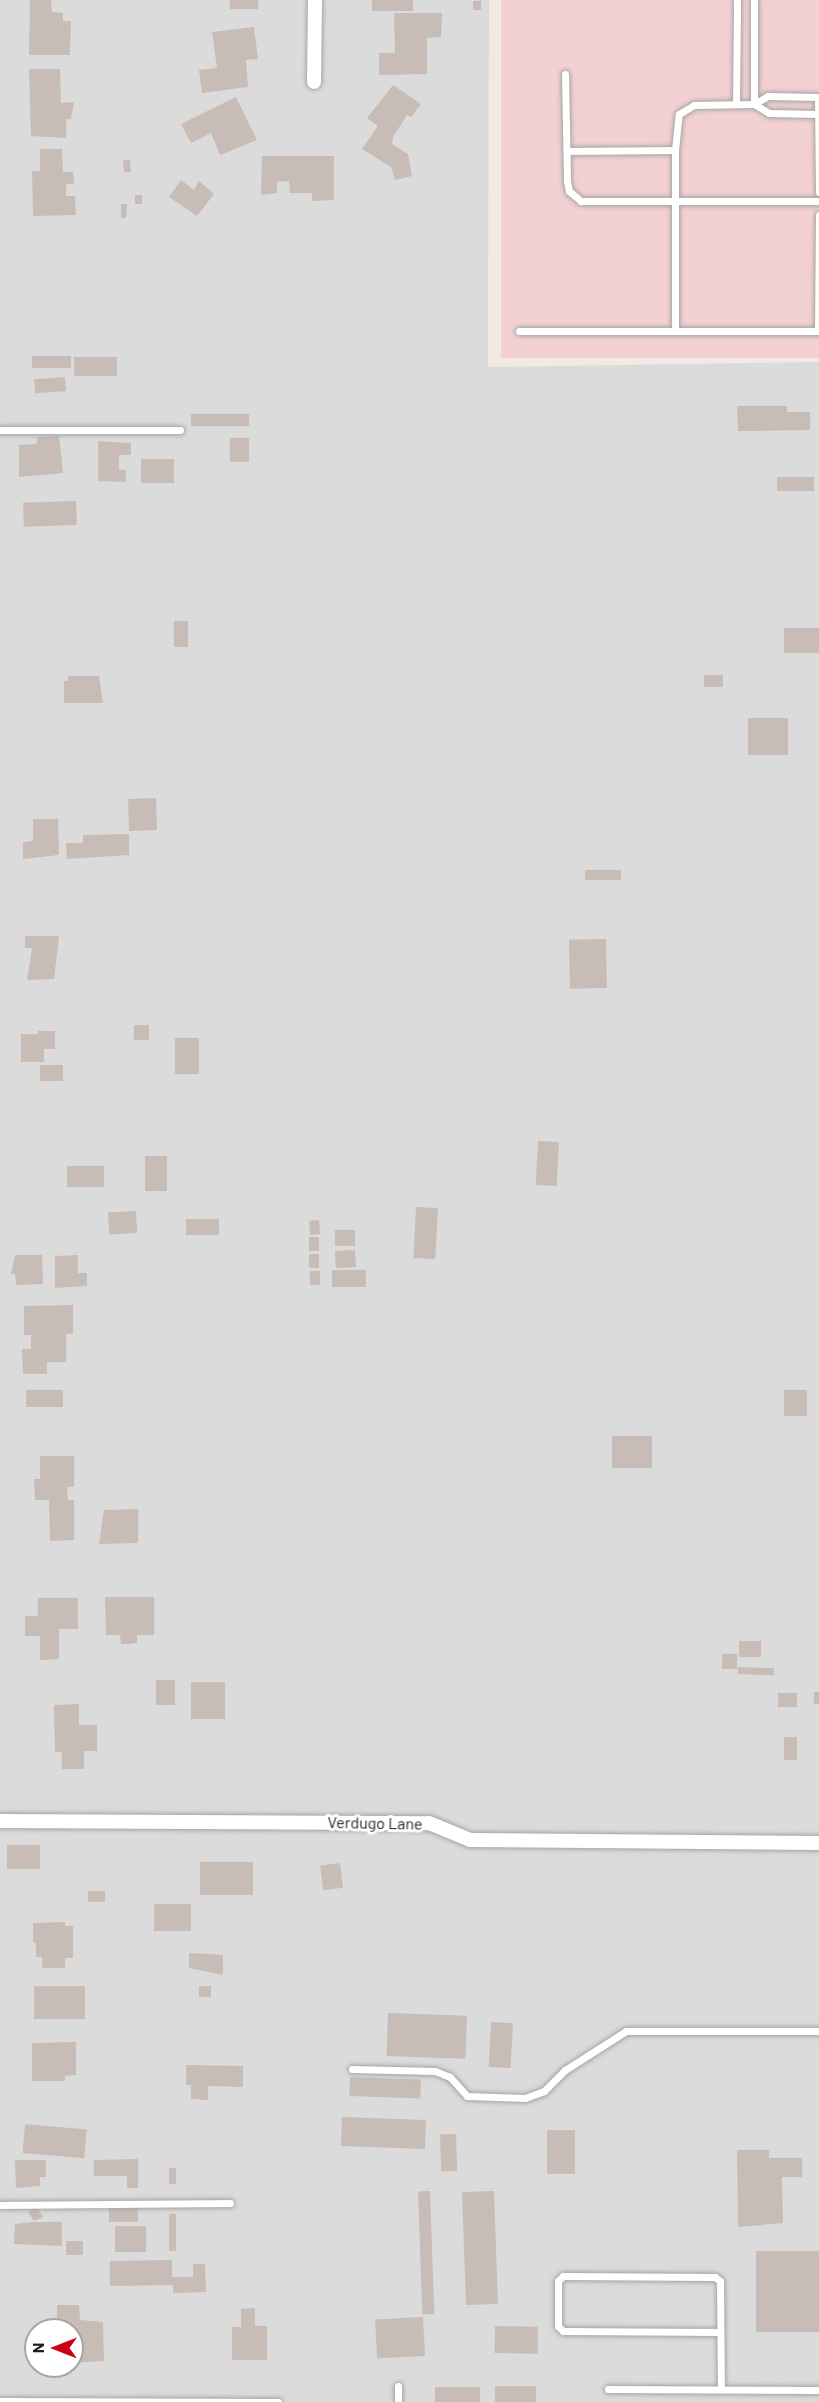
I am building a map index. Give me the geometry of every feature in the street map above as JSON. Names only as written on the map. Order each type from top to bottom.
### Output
[{"type":"street","points":[[314,82],[315,0]]},
{"type":"street","name":"Verdugo Lane","points":[[0,1821],[429,1822],[470,1840],[819,1843]]},
{"type":"lane","points":[[736,104],[737,0]]},
{"type":"lane","points":[[754,0],[754,104]]},
{"type":"lane","points":[[565,74],[569,191],[581,201],[819,201]]},
{"type":"lane","points":[[675,331],[675,123],[685,108],[754,104],[768,96],[819,97],[819,192]]},
{"type":"lane","points":[[754,104],[769,113],[819,114]]},
{"type":"lane","points":[[567,151],[675,150]]},
{"type":"lane","points":[[519,331],[819,331],[819,215]]},
{"type":"lane","points":[[0,430],[180,430]]},
{"type":"lane","points":[[352,2069],[435,2071],[450,2077],[466,2096],[525,2098],[544,2091],[565,2070],[626,2031],[819,2031]]},
{"type":"lane","points":[[0,2205],[230,2203]]},
{"type":"lane","points":[[720,2332],[563,2331],[558,2326],[558,2282],[563,2277],[715,2277],[720,2282],[721,2389]]},
{"type":"lane","points":[[398,2386],[398,2402]]},
{"type":"lane","points":[[608,2389],[819,2390]]},
{"type":"lane","points":[[0,2401],[278,2402]]},
{"type":"shaded area","points":[[0,0],[489,0],[488,367],[819,362],[819,2402],[0,2402]]},
{"type":"shaded area","points":[[501,0],[819,0],[819,358],[501,358]]},
{"type":"building","points":[[30,0],[51,0],[52,12],[63,13],[63,21],[71,21],[70,55],[29,55]]},
{"type":"building","points":[[230,0],[258,0],[258,9],[230,9]]},
{"type":"building","points":[[372,0],[413,0],[413,11],[372,11]]},
{"type":"building","points":[[473,1],[481,1],[481,10],[473,10]]},
{"type":"building","points":[[394,13],[442,13],[441,37],[427,38],[427,74],[379,75],[379,53],[395,53]]},
{"type":"building","points":[[254,27],[258,59],[246,60],[248,87],[202,93],[199,70],[217,68],[212,32]]},
{"type":"building","points":[[29,69],[60,69],[61,103],[74,102],[71,119],[66,119],[66,138],[31,136]]},
{"type":"building","points":[[393,85],[421,104],[411,117],[407,115],[393,137],[392,144],[408,154],[412,176],[395,180],[391,167],[362,149],[378,126],[367,118]]},
{"type":"building","points":[[236,97],[257,140],[220,155],[211,133],[191,143],[181,124]]},
{"type":"building","points":[[40,149],[62,149],[63,172],[73,172],[74,184],[66,184],[66,196],[75,196],[76,215],[33,216],[32,171],[40,171]]},
{"type":"building","points":[[262,156],[334,156],[334,200],[312,201],[312,193],[290,193],[289,181],[277,182],[277,193],[261,195]]},
{"type":"building","points":[[130,160],[131,172],[124,173],[123,161]]},
{"type":"building","points":[[181,180],[194,190],[199,181],[214,194],[197,216],[169,197]]},
{"type":"building","points":[[135,195],[142,195],[142,204],[135,204]]},
{"type":"building","points":[[121,204],[127,204],[126,218],[121,218]]},
{"type":"building","points":[[32,356],[71,356],[71,368],[32,368]]},
{"type":"building","points":[[74,357],[117,357],[117,376],[74,376]]},
{"type":"building","points":[[65,377],[66,391],[35,393],[34,379]]},
{"type":"building","points":[[737,406],[787,406],[787,412],[810,412],[810,430],[738,431]]},
{"type":"building","points":[[191,414],[249,414],[249,426],[191,426]]},
{"type":"building","points":[[59,436],[63,473],[19,477],[19,445],[37,444],[37,437]]},
{"type":"building","points":[[230,438],[249,438],[249,462],[230,462]]},
{"type":"building","points":[[98,441],[131,443],[131,455],[119,455],[119,470],[126,470],[126,482],[98,481]]},
{"type":"building","points":[[141,459],[174,459],[174,483],[141,483]]},
{"type":"building","points":[[777,477],[814,477],[814,491],[777,491]]},
{"type":"building","points":[[76,501],[77,525],[24,527],[23,503]]},
{"type":"building","points":[[174,621],[188,621],[188,647],[174,647]]},
{"type":"building","points":[[784,628],[819,628],[819,653],[784,653]]},
{"type":"building","points":[[704,675],[723,675],[723,687],[704,687]]},
{"type":"building","points":[[68,676],[99,676],[103,703],[64,703],[64,681],[68,681]]},
{"type":"building","points":[[748,718],[788,718],[788,755],[748,755]]},
{"type":"building","points":[[156,798],[157,830],[129,831],[128,799]]},
{"type":"building","points":[[33,819],[58,819],[59,855],[23,859],[23,842],[33,841]]},
{"type":"building","points":[[129,834],[129,855],[67,859],[66,843],[83,843],[83,835]]},
{"type":"building","points":[[585,870],[621,870],[621,880],[585,880]]},
{"type":"building","points":[[25,936],[59,936],[54,979],[27,980],[32,948],[25,948]]},
{"type":"building","points":[[606,939],[607,988],[570,989],[569,940]]},
{"type":"building","points":[[134,1025],[149,1025],[149,1040],[134,1040]]},
{"type":"building","points":[[38,1031],[55,1031],[55,1049],[44,1049],[44,1062],[21,1062],[21,1034],[38,1034]]},
{"type":"building","points":[[175,1038],[199,1038],[199,1074],[175,1074]]},
{"type":"building","points":[[40,1065],[63,1065],[63,1081],[40,1081]]},
{"type":"building","points":[[538,1141],[559,1142],[557,1186],[536,1185]]},
{"type":"building","points":[[145,1156],[167,1156],[167,1191],[145,1191]]},
{"type":"building","points":[[67,1166],[104,1166],[104,1187],[67,1187]]},
{"type":"building","points":[[416,1207],[438,1208],[435,1259],[413,1258]]},
{"type":"building","points":[[136,1211],[137,1233],[109,1234],[108,1212]]},
{"type":"building","points":[[186,1219],[219,1219],[219,1235],[186,1235]]},
{"type":"building","points":[[319,1220],[320,1234],[310,1235],[309,1221]]},
{"type":"building","points":[[335,1230],[355,1230],[355,1246],[335,1246]]},
{"type":"building","points":[[309,1237],[319,1237],[319,1251],[309,1251]]},
{"type":"building","points":[[355,1250],[356,1267],[336,1268],[335,1251]]},
{"type":"building","points":[[309,1254],[319,1254],[319,1268],[309,1268]]},
{"type":"building","points":[[15,1255],[42,1255],[43,1284],[16,1285],[15,1274],[11,1274]]},
{"type":"building","points":[[78,1255],[78,1273],[87,1273],[87,1286],[55,1288],[55,1256]]},
{"type":"building","points":[[332,1270],[366,1270],[366,1287],[332,1287]]},
{"type":"building","points":[[310,1271],[320,1271],[320,1285],[310,1285]]},
{"type":"building","points":[[73,1305],[73,1334],[66,1334],[66,1362],[47,1362],[47,1374],[23,1374],[22,1349],[31,1349],[31,1335],[24,1335],[24,1306]]},
{"type":"building","points":[[26,1390],[63,1390],[63,1407],[26,1407]]},
{"type":"building","points":[[784,1390],[807,1390],[807,1416],[784,1416]]},
{"type":"building","points":[[612,1436],[652,1436],[652,1468],[612,1468]]},
{"type":"building","points":[[40,1456],[74,1456],[74,1487],[67,1487],[68,1500],[74,1500],[74,1540],[50,1541],[49,1500],[35,1500],[34,1479],[40,1479]]},
{"type":"building","points":[[138,1509],[138,1543],[99,1544],[104,1510]]},
{"type":"building","points":[[105,1597],[154,1597],[154,1635],[137,1635],[137,1643],[121,1644],[120,1635],[106,1635]]},
{"type":"building","points":[[38,1598],[78,1598],[78,1629],[59,1629],[59,1659],[40,1660],[40,1636],[25,1636],[25,1616],[38,1616]]},
{"type":"building","points":[[739,1641],[761,1641],[761,1657],[739,1657]]},
{"type":"building","points":[[722,1654],[737,1654],[737,1669],[722,1669]]},
{"type":"building","points":[[738,1667],[774,1668],[774,1675],[738,1674]]},
{"type":"building","points":[[156,1680],[175,1680],[175,1705],[156,1705]]},
{"type":"building","points":[[191,1682],[225,1682],[225,1719],[191,1719]]},
{"type":"building","points":[[814,1692],[819,1692],[819,1704],[814,1704]]},
{"type":"building","points":[[778,1693],[797,1693],[797,1707],[778,1707]]},
{"type":"building","points":[[79,1704],[79,1725],[97,1725],[97,1751],[84,1751],[84,1769],[62,1769],[62,1752],[55,1752],[54,1705]]},
{"type":"building","points":[[784,1737],[797,1737],[797,1760],[784,1760]]},
{"type":"building","points":[[7,1845],[40,1845],[40,1869],[7,1869]]},
{"type":"building","points":[[200,1862],[253,1862],[253,1895],[200,1895]]},
{"type":"building","points":[[340,1863],[343,1888],[323,1890],[320,1865]]},
{"type":"building","points":[[88,1891],[105,1891],[105,1902],[88,1902]]},
{"type":"building","points":[[154,1904],[191,1904],[191,1931],[154,1931]]},
{"type":"building","points":[[65,1922],[65,1926],[73,1926],[73,1958],[65,1958],[65,1968],[42,1968],[42,1957],[36,1957],[36,1943],[33,1943],[33,1923]]},
{"type":"building","points":[[189,1953],[223,1955],[223,1975],[189,1968]]},
{"type":"building","points":[[34,1986],[85,1986],[85,2019],[34,2019]]},
{"type":"building","points":[[199,1986],[211,1986],[211,1997],[199,1997]]},
{"type":"building","points":[[388,2013],[467,2016],[465,2059],[386,2056]]},
{"type":"building","points":[[491,2022],[513,2023],[511,2068],[489,2067]]},
{"type":"building","points":[[76,2042],[76,2075],[65,2076],[65,2081],[32,2081],[32,2043]]},
{"type":"building","points":[[186,2065],[243,2066],[243,2087],[208,2086],[208,2100],[191,2099],[191,2085],[186,2085]]},
{"type":"building","points":[[350,2077],[421,2079],[420,2098],[349,2096]]},
{"type":"building","points":[[342,2117],[426,2120],[425,2149],[341,2146]]},
{"type":"building","points":[[25,2124],[87,2129],[84,2158],[22,2153]]},
{"type":"building","points":[[547,2130],[575,2130],[575,2174],[547,2174]]},
{"type":"building","points":[[456,2134],[457,2171],[441,2172],[440,2135]]},
{"type":"building","points":[[737,2150],[769,2150],[769,2158],[802,2158],[802,2177],[782,2177],[783,2223],[738,2227]]},
{"type":"building","points":[[138,2159],[138,2188],[127,2188],[127,2176],[94,2176],[94,2160]]},
{"type":"building","points":[[15,2160],[46,2160],[46,2177],[40,2177],[40,2186],[16,2188]]},
{"type":"building","points":[[169,2168],[176,2168],[176,2184],[169,2184]]},
{"type":"building","points":[[418,2191],[430,2191],[434,2314],[422,2314]]},
{"type":"building","points":[[494,2191],[498,2304],[466,2305],[462,2192]]},
{"type":"building","points":[[36,2206],[43,2217],[34,2221],[28,2212]]},
{"type":"building","points":[[109,2208],[138,2208],[138,2222],[109,2222]]},
{"type":"building","points":[[169,2214],[176,2214],[176,2251],[169,2251]]},
{"type":"building","points":[[62,2222],[62,2246],[14,2244],[15,2224]]},
{"type":"building","points":[[115,2226],[146,2226],[146,2252],[115,2252]]},
{"type":"building","points":[[66,2241],[83,2241],[83,2255],[66,2255]]},
{"type":"building","points":[[756,2251],[819,2251],[819,2332],[756,2332]]},
{"type":"building","points":[[172,2260],[172,2277],[193,2277],[193,2264],[205,2264],[206,2292],[173,2293],[173,2285],[110,2286],[110,2261]]},
{"type":"building","points":[[57,2305],[79,2305],[80,2318],[57,2318]]},
{"type":"building","points":[[255,2308],[255,2326],[267,2326],[267,2360],[232,2360],[232,2327],[241,2327],[241,2309]]},
{"type":"building","points":[[423,2317],[425,2356],[377,2358],[375,2320]]},
{"type":"building","points":[[84,2320],[103,2322],[104,2361],[84,2362]]},
{"type":"building","points":[[495,2326],[538,2327],[538,2354],[495,2353]]},
{"type":"building","points":[[495,2386],[536,2386],[536,2402],[495,2402]]},
{"type":"building","points":[[435,2387],[480,2387],[480,2402],[435,2402]]}]
